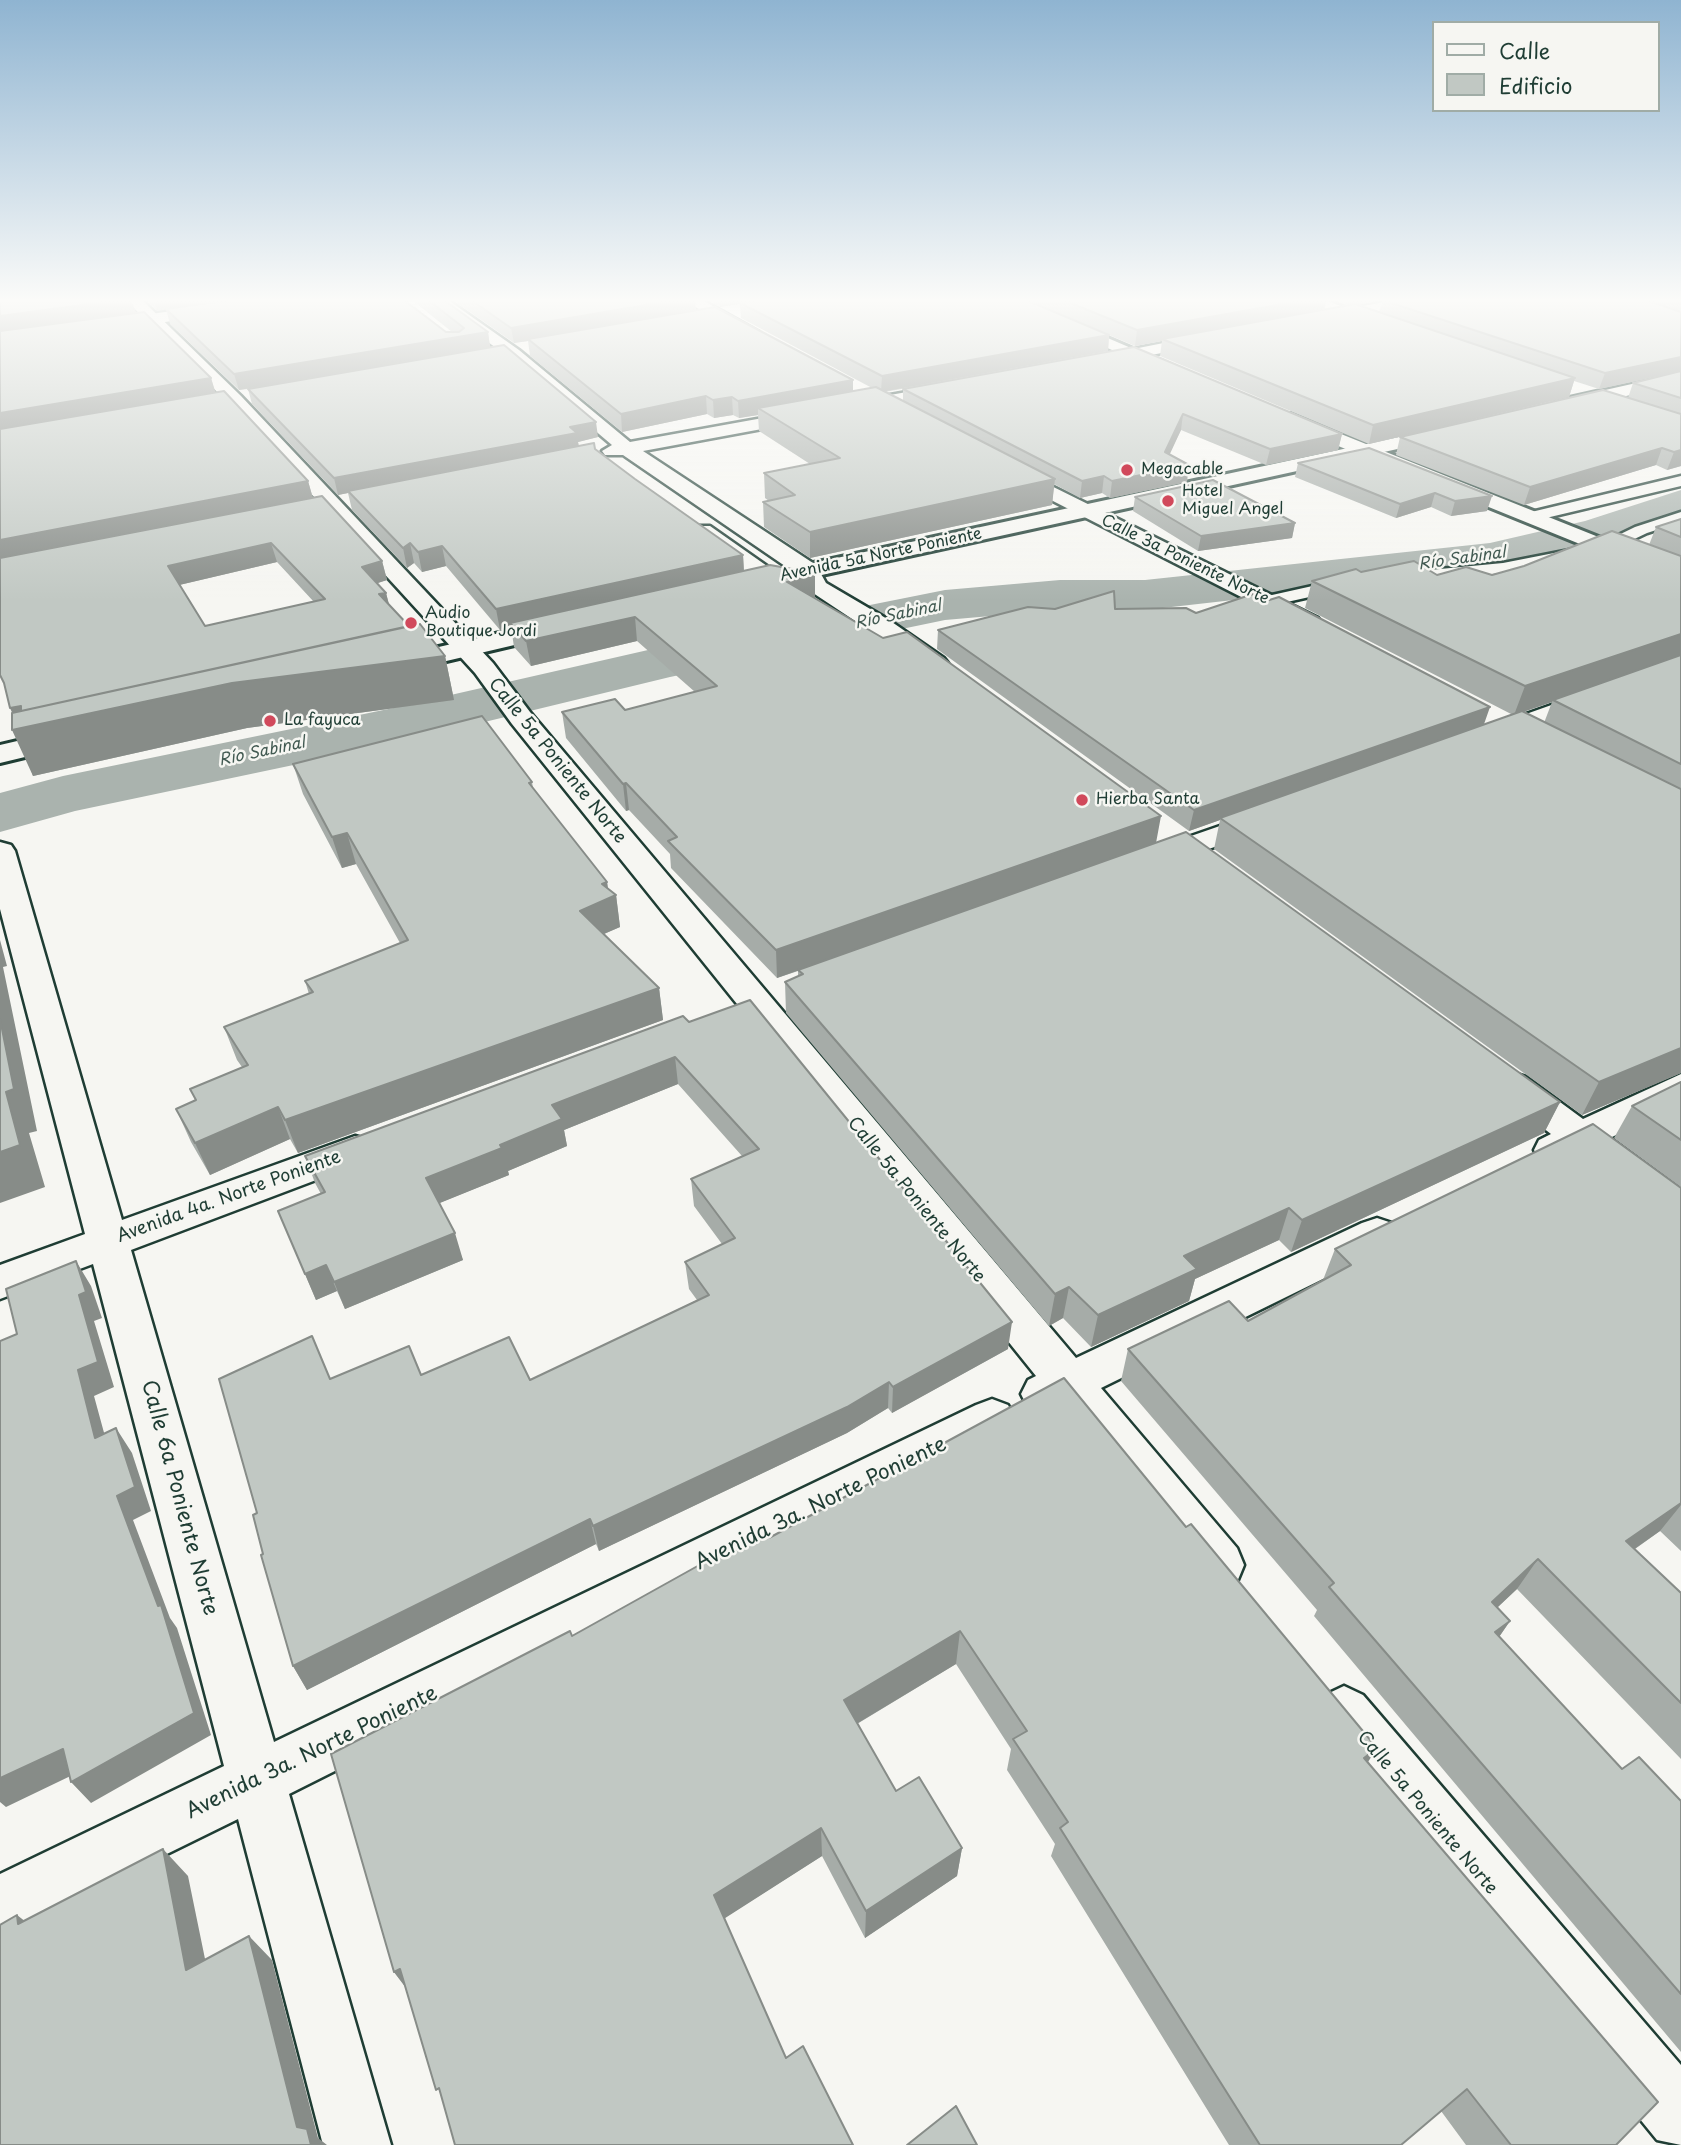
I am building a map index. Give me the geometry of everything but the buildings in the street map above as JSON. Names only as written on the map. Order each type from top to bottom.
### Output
[{"type":"main road","points":[[1542,410],[1583,400]]},
{"type":"main road","points":[[1605,400],[1632,410]]},
{"type":"main road","points":[[1269,411],[1367,453],[1681,578]]},
{"type":"main road","name":"Avenida 5a Norte Poniente","points":[[730,588],[770,579],[819,584],[1084,511],[1367,453],[1475,427]]},
{"type":"main road","points":[[373,670],[475,659],[585,621]]},
{"type":"main road","points":[[0,754],[93,733]]},
{"type":"street","points":[[208,404],[230,400]]},
{"type":"street","name":"Calle 5a Poniente Norte","points":[[244,400],[331,505],[475,659],[1066,1383],[1245,1595]]},
{"type":"street","points":[[569,400],[626,448],[962,683]]},
{"type":"street","points":[[876,400],[904,415]]},
{"type":"street","points":[[616,469],[596,453],[890,400]]},
{"type":"street","name":"Calle 3a Poniente Norte","points":[[988,460],[1329,633]]},
{"type":"street","points":[[1530,517],[1681,481]]},
{"type":"street","points":[[305,510],[358,500]]},
{"type":"street","points":[[1384,579],[1503,568],[1599,545],[1681,517]]},
{"type":"street","points":[[685,520],[770,579]]},
{"type":"street","points":[[1263,598],[1358,582]]},
{"type":"street","points":[[1460,747],[1499,722],[1681,667]]},
{"type":"street","points":[[1499,722],[1548,747]]},
{"type":"street","points":[[1123,871],[1292,809]]},
{"type":"street","points":[[1154,823],[1222,872]]},
{"type":"street","name":"Calle 6a Poniente Norte","points":[[0,851],[357,2145]]},
{"type":"street","points":[[1492,1070],[1681,1211]]},
{"type":"street","points":[[1519,1167],[1681,1087]]},
{"type":"street","name":"Avenida 4a. Norte Poniente","points":[[0,1282],[379,1141]]},
{"type":"street","name":"Avenida 3a. Norte Poniente","points":[[0,1906],[1066,1383],[1418,1215]]},
{"type":"street","name":"Calle 5a Poniente Norte","points":[[1316,1680],[1681,2116]]},
{"type":"waterway","name":"Río Sabinal","points":[[0,813],[63,795],[398,725],[670,661],[945,605],[1060,595],[1145,595],[1490,557],[1598,532],[1681,503]]},
{"type":"place","name":"Megacable","points":[[1127,470]]},
{"type":"place","name":"Hotel Miguel Angel","points":[[1168,501]]},
{"type":"place","name":"Audio Boutique Jordi","points":[[411,623]]},
{"type":"place","name":"La fayuca","points":[[270,721]]},
{"type":"place","name":"Hierba Santa","points":[[1082,800]]}]
